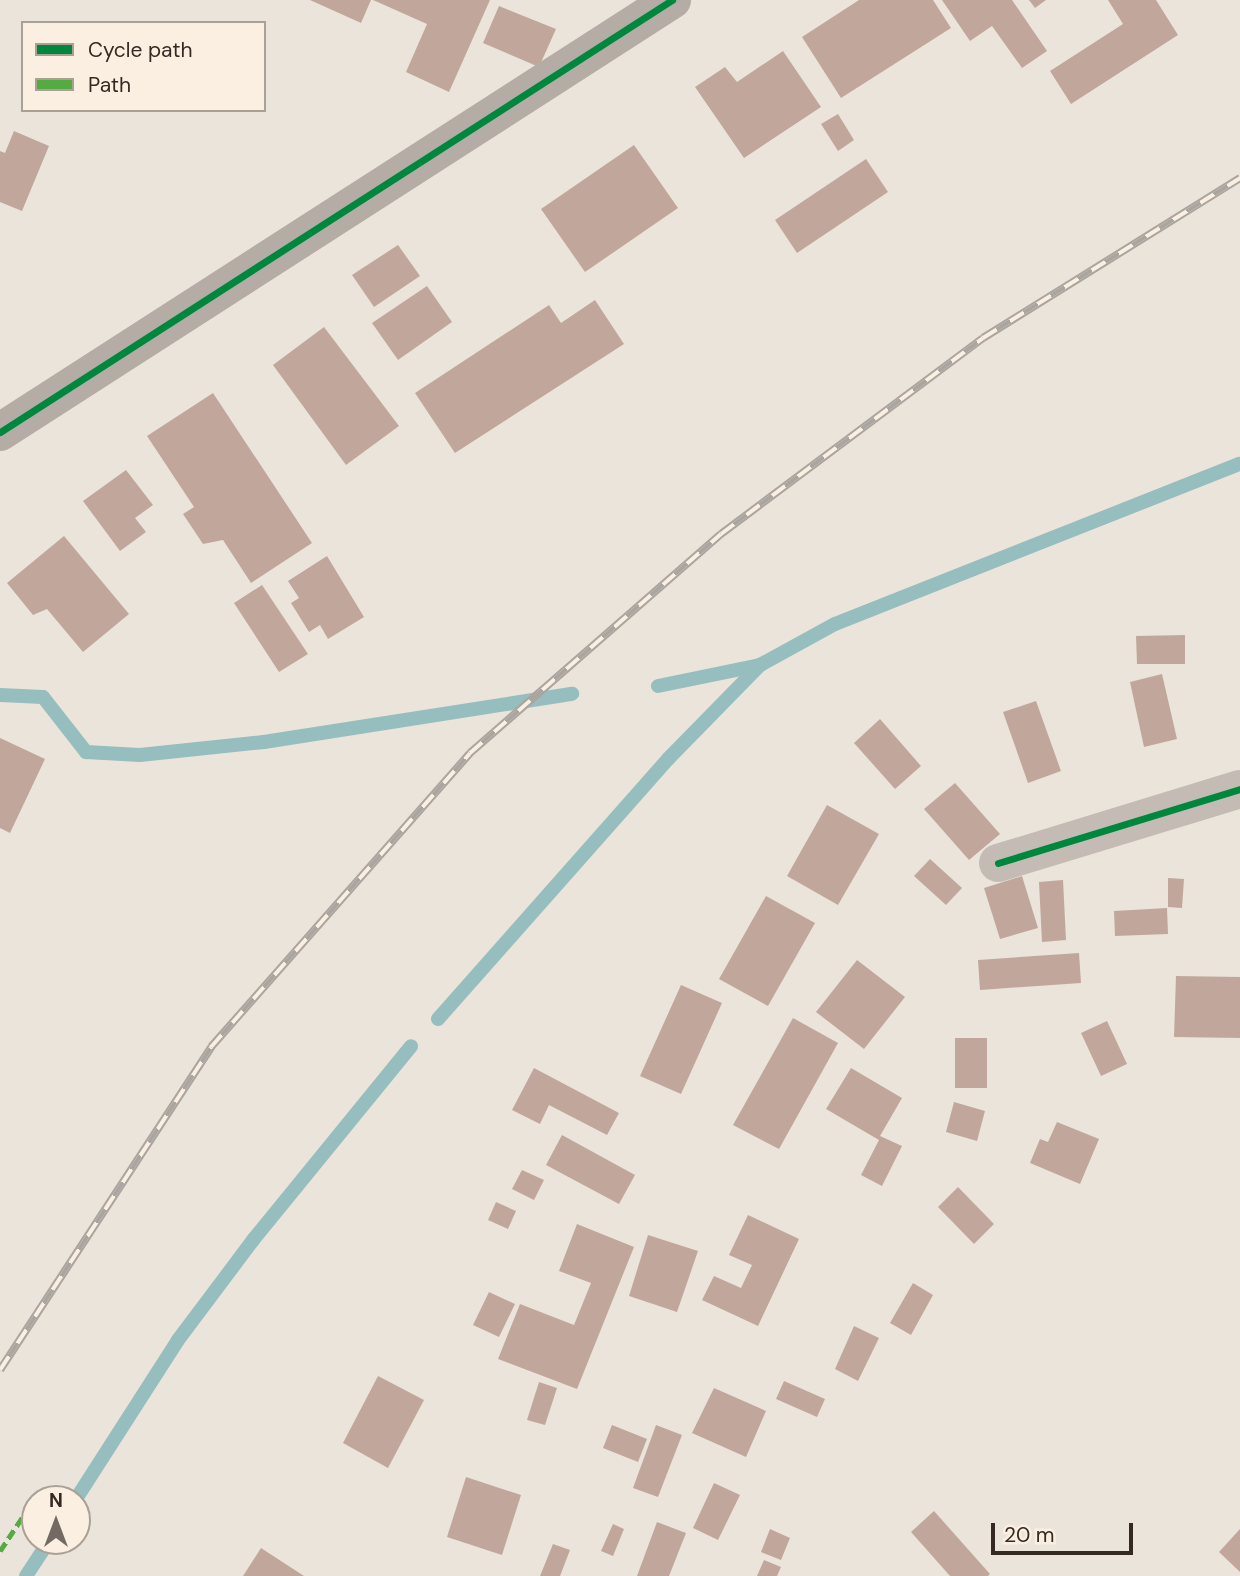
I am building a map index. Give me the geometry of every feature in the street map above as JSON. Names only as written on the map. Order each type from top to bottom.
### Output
[{"type":"street","points":[[0,432],[673,0]]},
{"type":"street","points":[[998,863],[1240,789]]},
{"type":"building","points":[[310,0],[371,0],[361,23]]},
{"type":"building","points":[[373,0],[490,0],[449,92],[406,72],[427,24]]},
{"type":"building","points":[[859,0],[933,0],[951,28],[841,98],[802,37]]},
{"type":"building","points":[[942,0],[1012,0],[1047,51],[1022,68],[992,26],[970,41]]},
{"type":"building","points":[[1029,0],[1046,0],[1035,8]]},
{"type":"building","points":[[1108,0],[1156,0],[1178,35],[1071,104],[1050,71],[1123,24]]},
{"type":"building","points":[[499,6],[556,29],[539,67],[483,43]]},
{"type":"building","points":[[783,51],[821,107],[744,158],[695,87],[725,67],[737,82]]},
{"type":"building","points":[[838,114],[854,140],[838,151],[821,124]]},
{"type":"building","points":[[14,131],[49,146],[22,211],[0,202],[0,151],[5,153]]},
{"type":"building","points":[[634,145],[678,208],[585,272],[541,209]]},
{"type":"building","points":[[866,159],[888,192],[797,253],[775,220]]},
{"type":"building","points":[[398,245],[420,276],[374,307],[352,275]]},
{"type":"building","points":[[427,286],[452,322],[398,360],[372,323]]},
{"type":"building","points":[[595,300],[624,344],[455,453],[415,393],[549,305],[561,323]]},
{"type":"building","points":[[324,327],[399,426],[346,465],[273,365]]},
{"type":"building","points":[[213,393],[312,543],[251,583],[223,540],[203,544],[183,514],[194,507],[147,436]]},
{"type":"building","points":[[126,470],[153,505],[135,518],[146,532],[120,551],[83,501]]},
{"type":"building","points":[[64,536],[129,614],[83,652],[47,609],[33,615],[7,583]]},
{"type":"building","points":[[327,556],[364,617],[328,639],[320,625],[309,632],[291,603],[299,598],[288,581]]},
{"type":"building","points":[[262,585],[308,654],[279,672],[234,603]]},
{"type":"building","points":[[1185,635],[1185,664],[1137,664],[1136,636]]},
{"type":"building","points":[[1162,674],[1177,739],[1144,747],[1130,682]]},
{"type":"building","points":[[1036,701],[1061,771],[1028,783],[1003,712]]},
{"type":"building","points":[[880,719],[921,766],[895,789],[854,743]]},
{"type":"building","points":[[0,738],[45,759],[10,833],[0,828]]},
{"type":"building","points":[[955,783],[1000,834],[969,860],[924,809]]},
{"type":"building","points":[[827,805],[879,834],[838,905],[787,876]]},
{"type":"building","points":[[930,859],[962,888],[946,905],[914,876]]},
{"type":"building","points":[[1022,876],[1038,928],[1000,939],[984,888]]},
{"type":"building","points":[[1168,878],[1184,879],[1182,908],[1168,907]]},
{"type":"building","points":[[1063,880],[1066,940],[1042,942],[1039,882]]},
{"type":"building","points":[[766,896],[815,923],[768,1006],[719,979]]},
{"type":"building","points":[[1167,908],[1168,934],[1115,936],[1114,911]]},
{"type":"building","points":[[1079,953],[1081,983],[980,990],[978,960]]},
{"type":"building","points":[[857,960],[905,997],[864,1049],[816,1012]]},
{"type":"building","points":[[1176,976],[1240,977],[1240,1038],[1174,1037]]},
{"type":"building","points":[[681,985],[722,1003],[681,1094],[640,1076]]},
{"type":"building","points":[[793,1018],[838,1043],[779,1149],[733,1125]]},
{"type":"building","points":[[1107,1021],[1127,1064],[1101,1076],[1081,1033]]},
{"type":"building","points":[[955,1038],[987,1038],[987,1088],[955,1088]]},
{"type":"building","points":[[534,1068],[619,1113],[607,1135],[549,1105],[540,1124],[512,1110]]},
{"type":"building","points":[[851,1068],[902,1098],[880,1136],[902,1146],[882,1186],[861,1175],[879,1140],[826,1109]]},
{"type":"building","points":[[954,1102],[985,1111],[977,1141],[946,1132]]},
{"type":"building","points":[[1057,1122],[1099,1139],[1080,1184],[1030,1163],[1040,1139],[1048,1142]]},
{"type":"building","points":[[562,1135],[635,1175],[619,1204],[546,1165]]},
{"type":"building","points":[[522,1170],[544,1180],[534,1200],[512,1189]]},
{"type":"building","points":[[958,1187],[994,1224],[974,1244],[938,1207]]},
{"type":"building","points":[[496,1202],[516,1211],[508,1229],[488,1220]]},
{"type":"building","points":[[748,1215],[799,1239],[758,1326],[702,1300],[714,1276],[741,1288],[752,1265],[729,1255]]},
{"type":"building","points":[[577,1224],[634,1247],[577,1389],[498,1359],[520,1304],[574,1325],[591,1283],[559,1271]]},
{"type":"building","points":[[648,1235],[698,1251],[677,1312],[629,1296]]},
{"type":"building","points":[[913,1283],[933,1295],[911,1335],[890,1323]]},
{"type":"building","points":[[489,1292],[515,1304],[499,1337],[473,1325]]},
{"type":"building","points":[[854,1326],[879,1338],[858,1381],[835,1369]]},
{"type":"building","points":[[378,1376],[424,1400],[388,1468],[343,1443]]},
{"type":"building","points":[[784,1381],[825,1399],[817,1417],[776,1399]]},
{"type":"building","points":[[539,1382],[557,1388],[545,1425],[527,1420]]},
{"type":"building","points":[[714,1388],[766,1411],[746,1457],[692,1433]]},
{"type":"building","points":[[612,1425],[647,1439],[638,1462],[603,1448]]},
{"type":"building","points":[[656,1425],[682,1435],[658,1497],[633,1488]]},
{"type":"building","points":[[466,1477],[521,1495],[502,1555],[447,1537]]},
{"type":"building","points":[[714,1483],[740,1495],[718,1540],[693,1528]]},
{"type":"building","points":[[934,1511],[990,1574],[988,1576],[950,1576],[911,1532]]},
{"type":"building","points":[[657,1522],[686,1533],[669,1576],[637,1576]]},
{"type":"building","points":[[613,1524],[624,1529],[613,1556],[601,1551]]},
{"type":"building","points":[[770,1529],[790,1538],[781,1560],[761,1552]]},
{"type":"building","points":[[1240,1529],[1240,1572],[1219,1552]]},
{"type":"building","points":[[553,1544],[570,1550],[560,1576],[540,1576]]},
{"type":"building","points":[[261,1548],[304,1576],[243,1576]]},
{"type":"building","points":[[764,1560],[781,1567],[777,1576],[757,1576]]},
{"type":"waterway","points":[[658,686],[760,665],[835,624],[1240,464]]},
{"type":"waterway","points":[[438,1019],[668,759],[760,665]]},
{"type":"waterway","points":[[0,695],[43,697],[86,752],[140,755],[264,742],[572,694]]},
{"type":"waterway","points":[[85,1485],[178,1340],[253,1240],[411,1046]]},
{"type":"waterway","points":[[26,1576],[40,1555]]},
{"type":"railway","points":[[0,1370],[211,1047],[470,753],[721,534],[983,338],[1240,178]]},
{"type":"marked path","points":[[0,1551],[21,1519]]},
{"type":"cycle path","points":[[0,432],[672,0]]},
{"type":"cycle path","points":[[998,863],[1240,789]]}]
